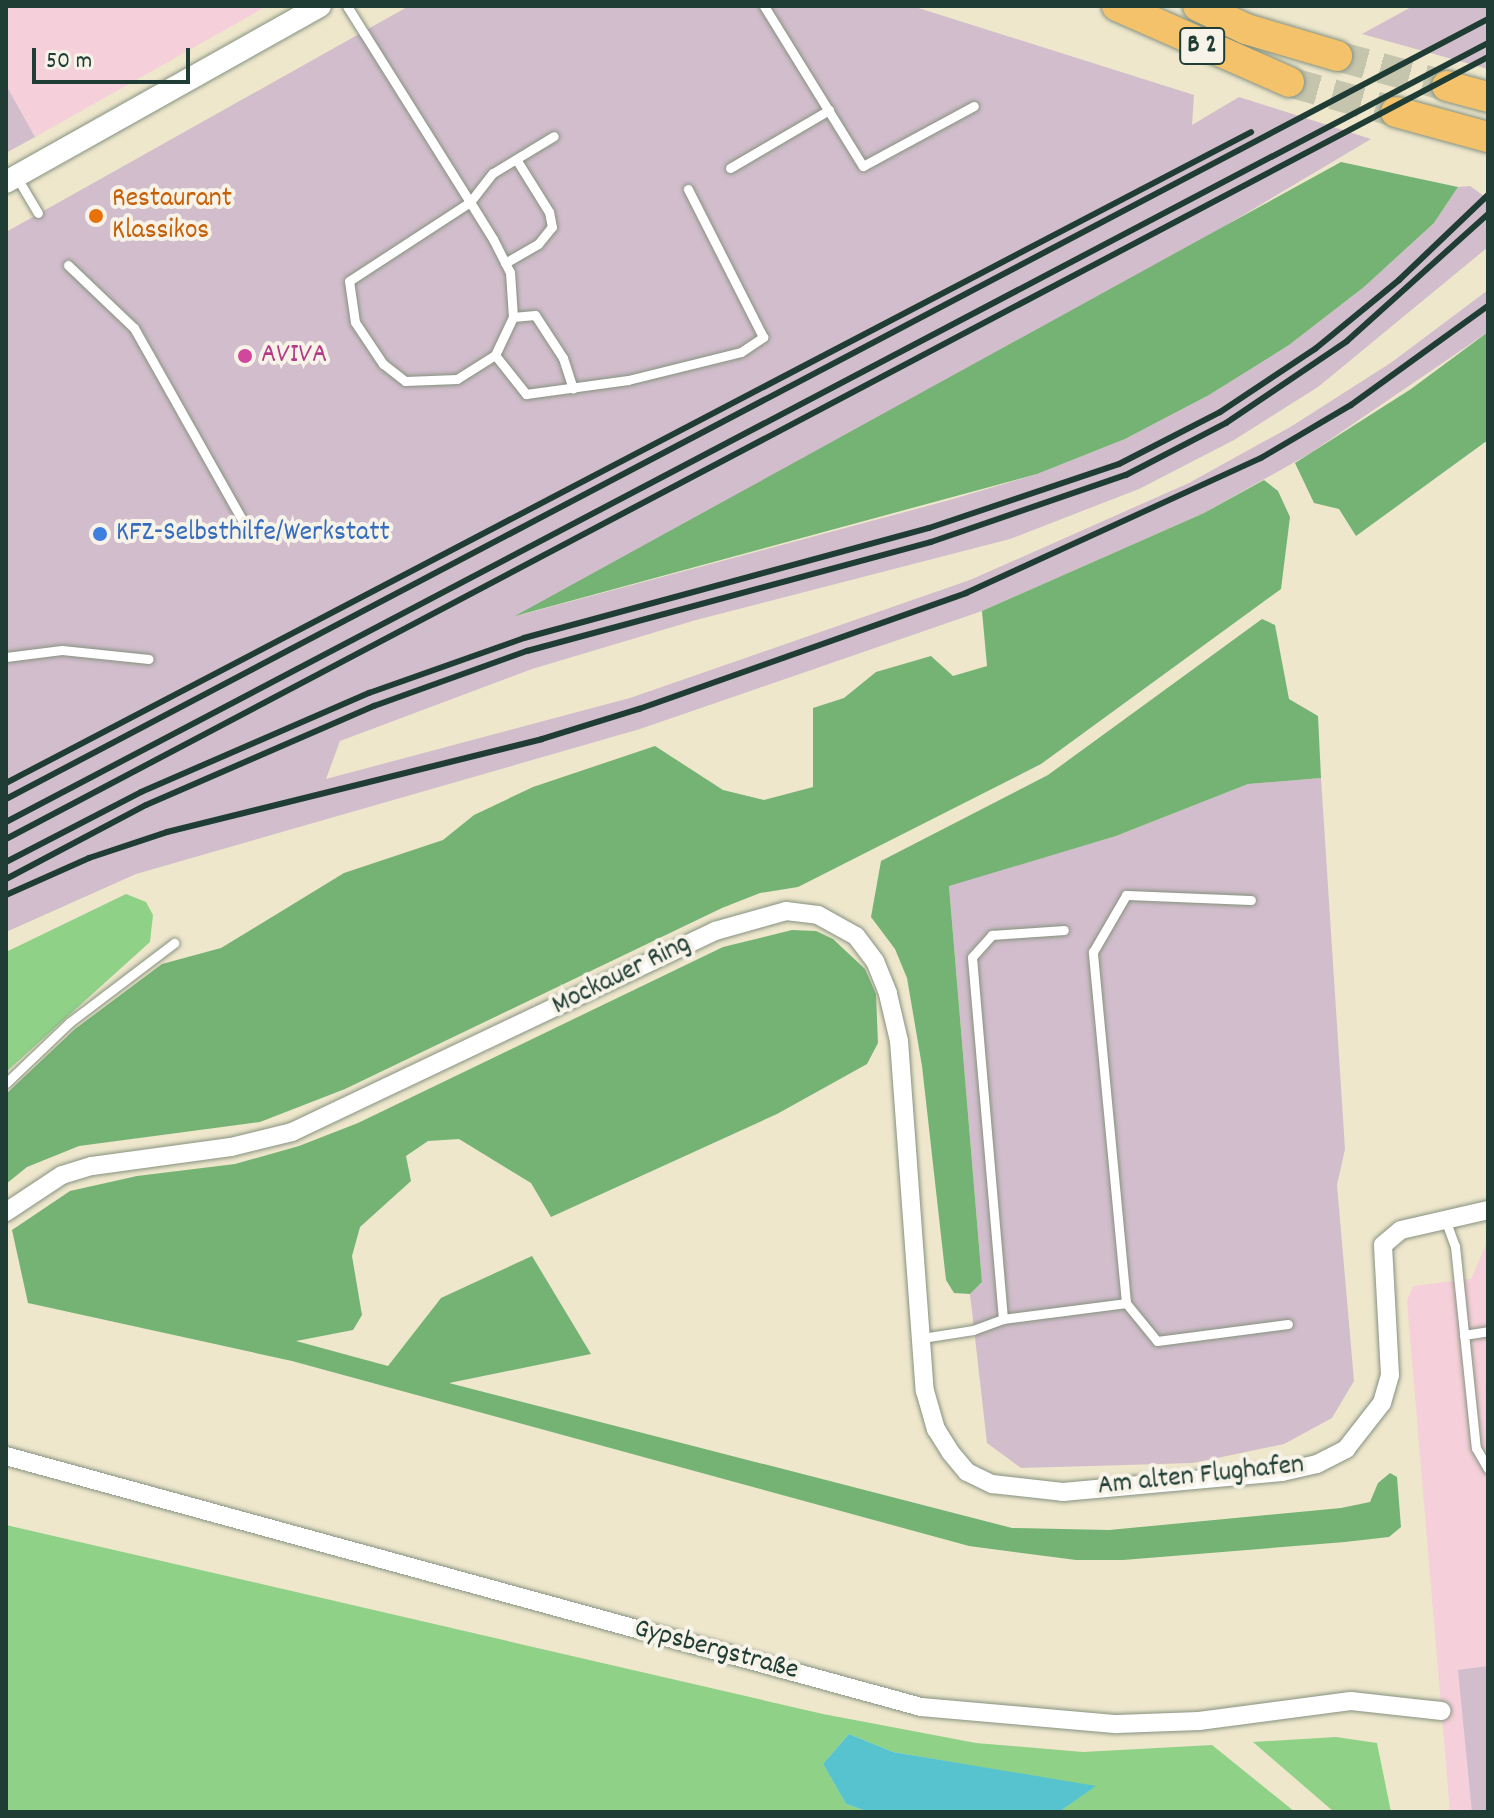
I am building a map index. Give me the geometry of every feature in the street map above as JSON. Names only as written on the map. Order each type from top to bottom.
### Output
[{"type":"highway","name":"B 2","points":[[1117,6],[1289,82]]},
{"type":"highway","name":"B 2","points":[[1198,6],[1246,29],[1337,56]]},
{"type":"highway","points":[[1447,86],[1488,97]]},
{"type":"highway","points":[[1396,112],[1488,137]]},
{"type":"street","points":[[11,179],[320,6]]},
{"type":"street","name":"Mockauer Ring","points":[[6,1212],[62,1175],[92,1166],[205,1152],[292,1132],[715,931],[786,911],[818,915],[856,936],[875,961],[888,994],[899,1041],[922,1338]]},
{"type":"street","name":"Am alten Flughafen","points":[[922,1338],[925,1391],[936,1429],[967,1472],[992,1484],[1063,1492],[1317,1464],[1346,1449],[1382,1403],[1390,1375],[1383,1245],[1401,1230],[1488,1210]]},
{"type":"street","name":"Gypsbergstraße","points":[[6,1456],[921,1707],[1117,1724],[1199,1721],[1351,1701],[1441,1711]]},
{"type":"lane","points":[[347,6],[470,202],[505,263],[513,317],[495,355],[457,379],[405,381],[383,364],[355,322],[349,281],[470,202],[479,186],[554,136]]},
{"type":"lane","points":[[764,6],[863,166],[974,106]]},
{"type":"lane","points":[[730,168],[829,110]]},
{"type":"lane","points":[[505,263],[538,244],[552,227],[549,212],[516,159]]},
{"type":"lane","points":[[11,179],[38,213]]},
{"type":"lane","points":[[495,355],[526,394],[628,380],[741,352],[763,337],[688,189]]},
{"type":"lane","points":[[68,265],[134,328],[248,530]]},
{"type":"lane","points":[[513,317],[535,315],[563,358],[573,388]]},
{"type":"lane","points":[[6,657],[62,650],[149,659]]},
{"type":"lane","points":[[1251,900],[1126,895],[1093,952],[1126,1303],[1157,1341],[1288,1324]]},
{"type":"lane","points":[[1003,1319],[972,957],[992,935],[1064,930]]},
{"type":"lane","points":[[6,1083],[70,1022],[174,943]]},
{"type":"lane","points":[[1445,1219],[1455,1246],[1476,1448],[1488,1469]]},
{"type":"lane","points":[[922,1338],[973,1330],[1003,1319],[1126,1303]]},
{"type":"lane","points":[[1464,1335],[1488,1331]]},
{"type":"shaded area","points":[[6,6],[267,6],[35,137],[6,85]]},
{"type":"shaded area","points":[[409,6],[912,6],[1194,95],[1192,125],[1239,97],[1371,139],[1213,233],[520,615],[946,501],[1037,474],[1125,439],[1209,395],[1289,345],[1364,287],[1434,223],[1458,187],[1470,186],[1488,199],[1488,247],[1318,387],[1234,440],[1139,489],[1010,539],[696,620],[532,669],[340,741],[326,779],[630,698],[970,580],[1189,483],[1292,426],[1392,362],[1488,290],[1488,332],[1309,454],[1204,513],[982,611],[640,729],[136,874],[6,932],[6,232]]},
{"type":"shaded area","points":[[1413,6],[1488,6],[1488,69],[1362,34]]},
{"type":"shaded area","points":[[6,85],[35,137],[6,153]]},
{"type":"shaded area","points":[[1321,778],[1345,1149],[1337,1185],[1354,1381],[1332,1418],[1284,1444],[1193,1463],[1021,1468],[987,1443],[970,1294],[982,1282],[949,885],[1116,836],[1248,784]]},
{"type":"shaded area","points":[[1488,1240],[1488,1812],[1450,1812],[1407,1301],[1413,1286],[1471,1279]]},
{"type":"shaded area","points":[[1488,1666],[1488,1812],[1472,1812],[1458,1670]]},
{"type":"green space","points":[[1341,162],[1458,187],[1434,223],[1364,287],[1289,345],[1209,395],[1125,439],[1037,474],[515,616]]},
{"type":"green space","points":[[1488,332],[1488,440],[1356,536],[1339,509],[1314,503],[1295,463],[1411,389]]},
{"type":"green space","points":[[1264,480],[1278,491],[1290,517],[1281,589],[1041,764],[798,887],[760,893],[722,908],[345,1089],[260,1122],[79,1146],[27,1167],[6,1184],[6,1094],[75,1029],[162,964],[221,948],[344,873],[443,840],[474,815],[533,787],[655,746],[723,790],[764,800],[813,787],[813,708],[844,698],[876,672],[931,656],[953,676],[987,666],[982,611],[1204,513]]},
{"type":"green space","points":[[1262,619],[1275,625],[1289,699],[1318,716],[1321,778],[1248,784],[1116,836],[949,886],[982,1282],[970,1294],[954,1293],[946,1280],[922,1066],[907,978],[895,949],[871,917],[881,861],[1048,775]]},
{"type":"green space","points":[[126,894],[146,902],[153,915],[150,942],[6,1072],[6,952]]},
{"type":"green space","points":[[792,930],[816,931],[833,939],[865,969],[876,994],[878,1043],[867,1064],[777,1114],[551,1217],[531,1183],[459,1139],[428,1141],[406,1156],[411,1181],[360,1227],[352,1256],[362,1315],[353,1330],[296,1341],[388,1366],[441,1298],[532,1256],[591,1354],[449,1383],[1012,1528],[1109,1530],[1341,1508],[1370,1502],[1378,1483],[1390,1473],[1397,1477],[1401,1527],[1389,1537],[1123,1560],[1076,1560],[969,1546],[292,1361],[28,1303],[12,1230],[70,1191],[137,1176],[235,1164],[299,1146],[358,1123],[723,947]]},
{"type":"green space","points":[[6,1525],[823,1714],[976,1743],[1083,1752],[1212,1745],[1295,1812],[1059,1812],[1094,1787],[893,1752],[849,1734],[823,1764],[846,1804],[869,1812],[6,1812]]},
{"type":"green space","points":[[1336,1737],[1377,1743],[1391,1812],[1334,1812],[1253,1742]]},
{"type":"water","points":[[849,1734],[893,1752],[1096,1786],[1059,1812],[869,1812],[846,1804],[823,1764]]},
{"type":"tunnel","points":[[1337,56],[1447,86]]},
{"type":"tunnel","points":[[1289,82],[1396,112]]},
{"type":"railway","points":[[6,799],[1488,19]]},
{"type":"railway","points":[[6,822],[1488,43]]},
{"type":"railway","points":[[6,839],[1488,57]]},
{"type":"railway","points":[[6,783],[1251,132]]},
{"type":"railway","points":[[6,862],[141,792],[369,693],[524,638],[929,528],[1119,464],[1220,412],[1315,349],[1399,280],[1488,195]]},
{"type":"railway","points":[[6,879],[146,805],[374,706],[527,651],[931,542],[1126,475],[1226,423],[1347,341],[1488,214]]},
{"type":"railway","points":[[6,895],[89,858],[167,832],[542,739],[639,709],[966,593],[1261,458],[1351,405],[1488,306]]},
{"type":"place","name":"Restaurant Klassikos","points":[[96,216]]},
{"type":"place","name":"AVIVA","points":[[245,356]]},
{"type":"place","name":"KFZ-Selbsthilfe/Werkstatt","points":[[100,534]]}]
